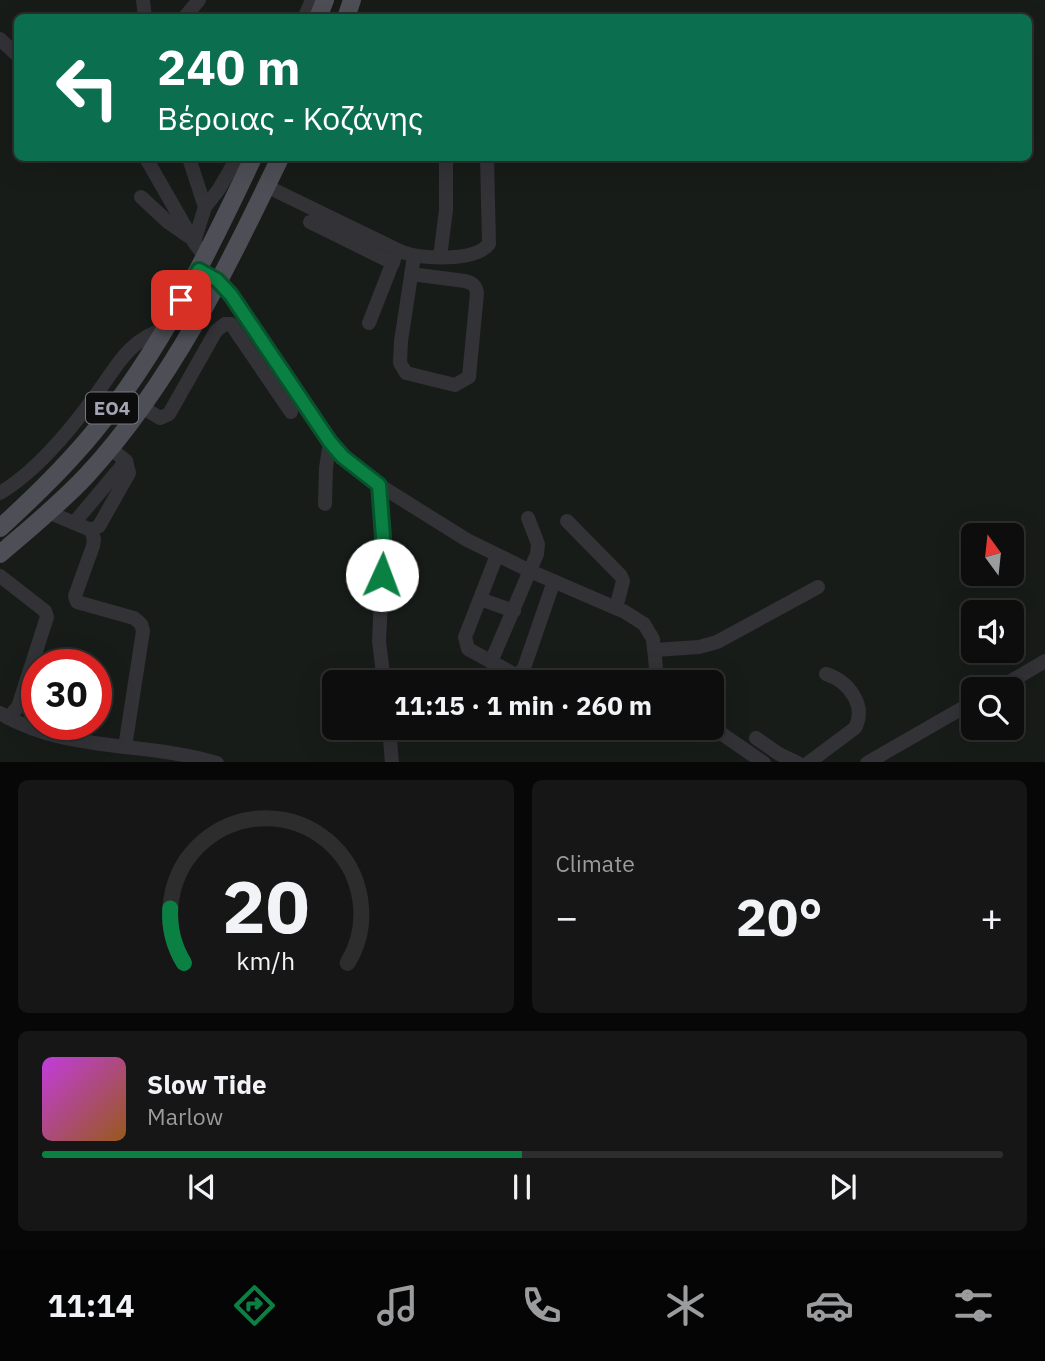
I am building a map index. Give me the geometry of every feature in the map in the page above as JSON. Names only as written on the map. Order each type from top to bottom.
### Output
[{"type":"main road","name":"ΕΟ4","points":[[0,528],[33,498],[92,434],[164,329],[202,264],[252,161]]},
{"type":"main road","name":"ΕΟ4","points":[[0,554],[86,476],[142,407],[166,373],[278,161]]},
{"type":"street","points":[[187,14],[199,0]]},
{"type":"street","points":[[0,39],[14,52]]},
{"type":"street","points":[[148,161],[202,264],[231,295],[330,442],[343,457],[379,485],[437,523],[530,571],[617,608],[644,624],[653,639],[657,670]]},
{"type":"street","points":[[190,161],[205,207]]},
{"type":"street","points":[[191,239],[205,207],[235,161]]},
{"type":"street","points":[[440,257],[446,210],[446,161]]},
{"type":"street","points":[[310,222],[395,256],[440,257],[478,253],[489,244],[487,161]]},
{"type":"street","points":[[266,186],[395,256]]},
{"type":"street","points":[[141,197],[191,239]]},
{"type":"street","points":[[369,323],[395,256]]},
{"type":"street","points":[[411,274],[465,281],[476,287],[468,377],[455,385],[406,373],[400,363],[401,341],[411,274],[414,256]]},
{"type":"street","points":[[142,407],[160,418],[169,414],[216,331],[225,324],[231,324],[291,412]]},
{"type":"street","points":[[0,494],[28,472],[65,434],[131,347],[145,336],[164,329]]},
{"type":"street","points":[[325,504],[330,442]]},
{"type":"street","points":[[48,512],[91,530],[96,529],[127,478],[129,467],[126,461],[110,448]]},
{"type":"street","points":[[74,523],[126,461]]},
{"type":"street","points":[[379,485],[383,557],[379,641],[383,670]]},
{"type":"street","points":[[491,662],[537,554],[538,544],[528,518]]},
{"type":"street","points":[[567,521],[621,576],[623,581],[617,608]]},
{"type":"street","points":[[91,530],[93,546],[75,596],[77,602],[134,618],[141,624],[143,631],[130,748]]},
{"type":"street","points":[[497,555],[465,637],[466,645],[468,649],[514,674],[522,671],[554,581]]},
{"type":"street","points":[[0,576],[45,611],[47,617],[18,707],[4,716]]},
{"type":"street","points":[[655,650],[699,647],[717,642],[818,587]]},
{"type":"street","points":[[480,599],[514,611]]},
{"type":"street","points":[[1018,677],[1045,661]]},
{"type":"street","points":[[808,762],[855,728],[859,720],[858,705],[846,684],[839,678],[826,674]]},
{"type":"street","points":[[867,762],[961,709]]},
{"type":"street","points":[[4,716],[62,739],[217,762]]},
{"type":"street","points":[[724,735],[764,762]]},
{"type":"street","points":[[756,738],[779,754],[798,762]]},
{"type":"street","points":[[390,740],[392,762]]},
{"type":"street","points":[[130,748],[142,753],[147,762]]},
{"type":"shaded area","points":[[0,0],[1045,0],[1045,762],[0,762]]},
{"type":"route","points":[[181,300],[199,270],[217,280],[231,295],[318,427],[343,457],[379,485],[383,537],[382,575]]}]
